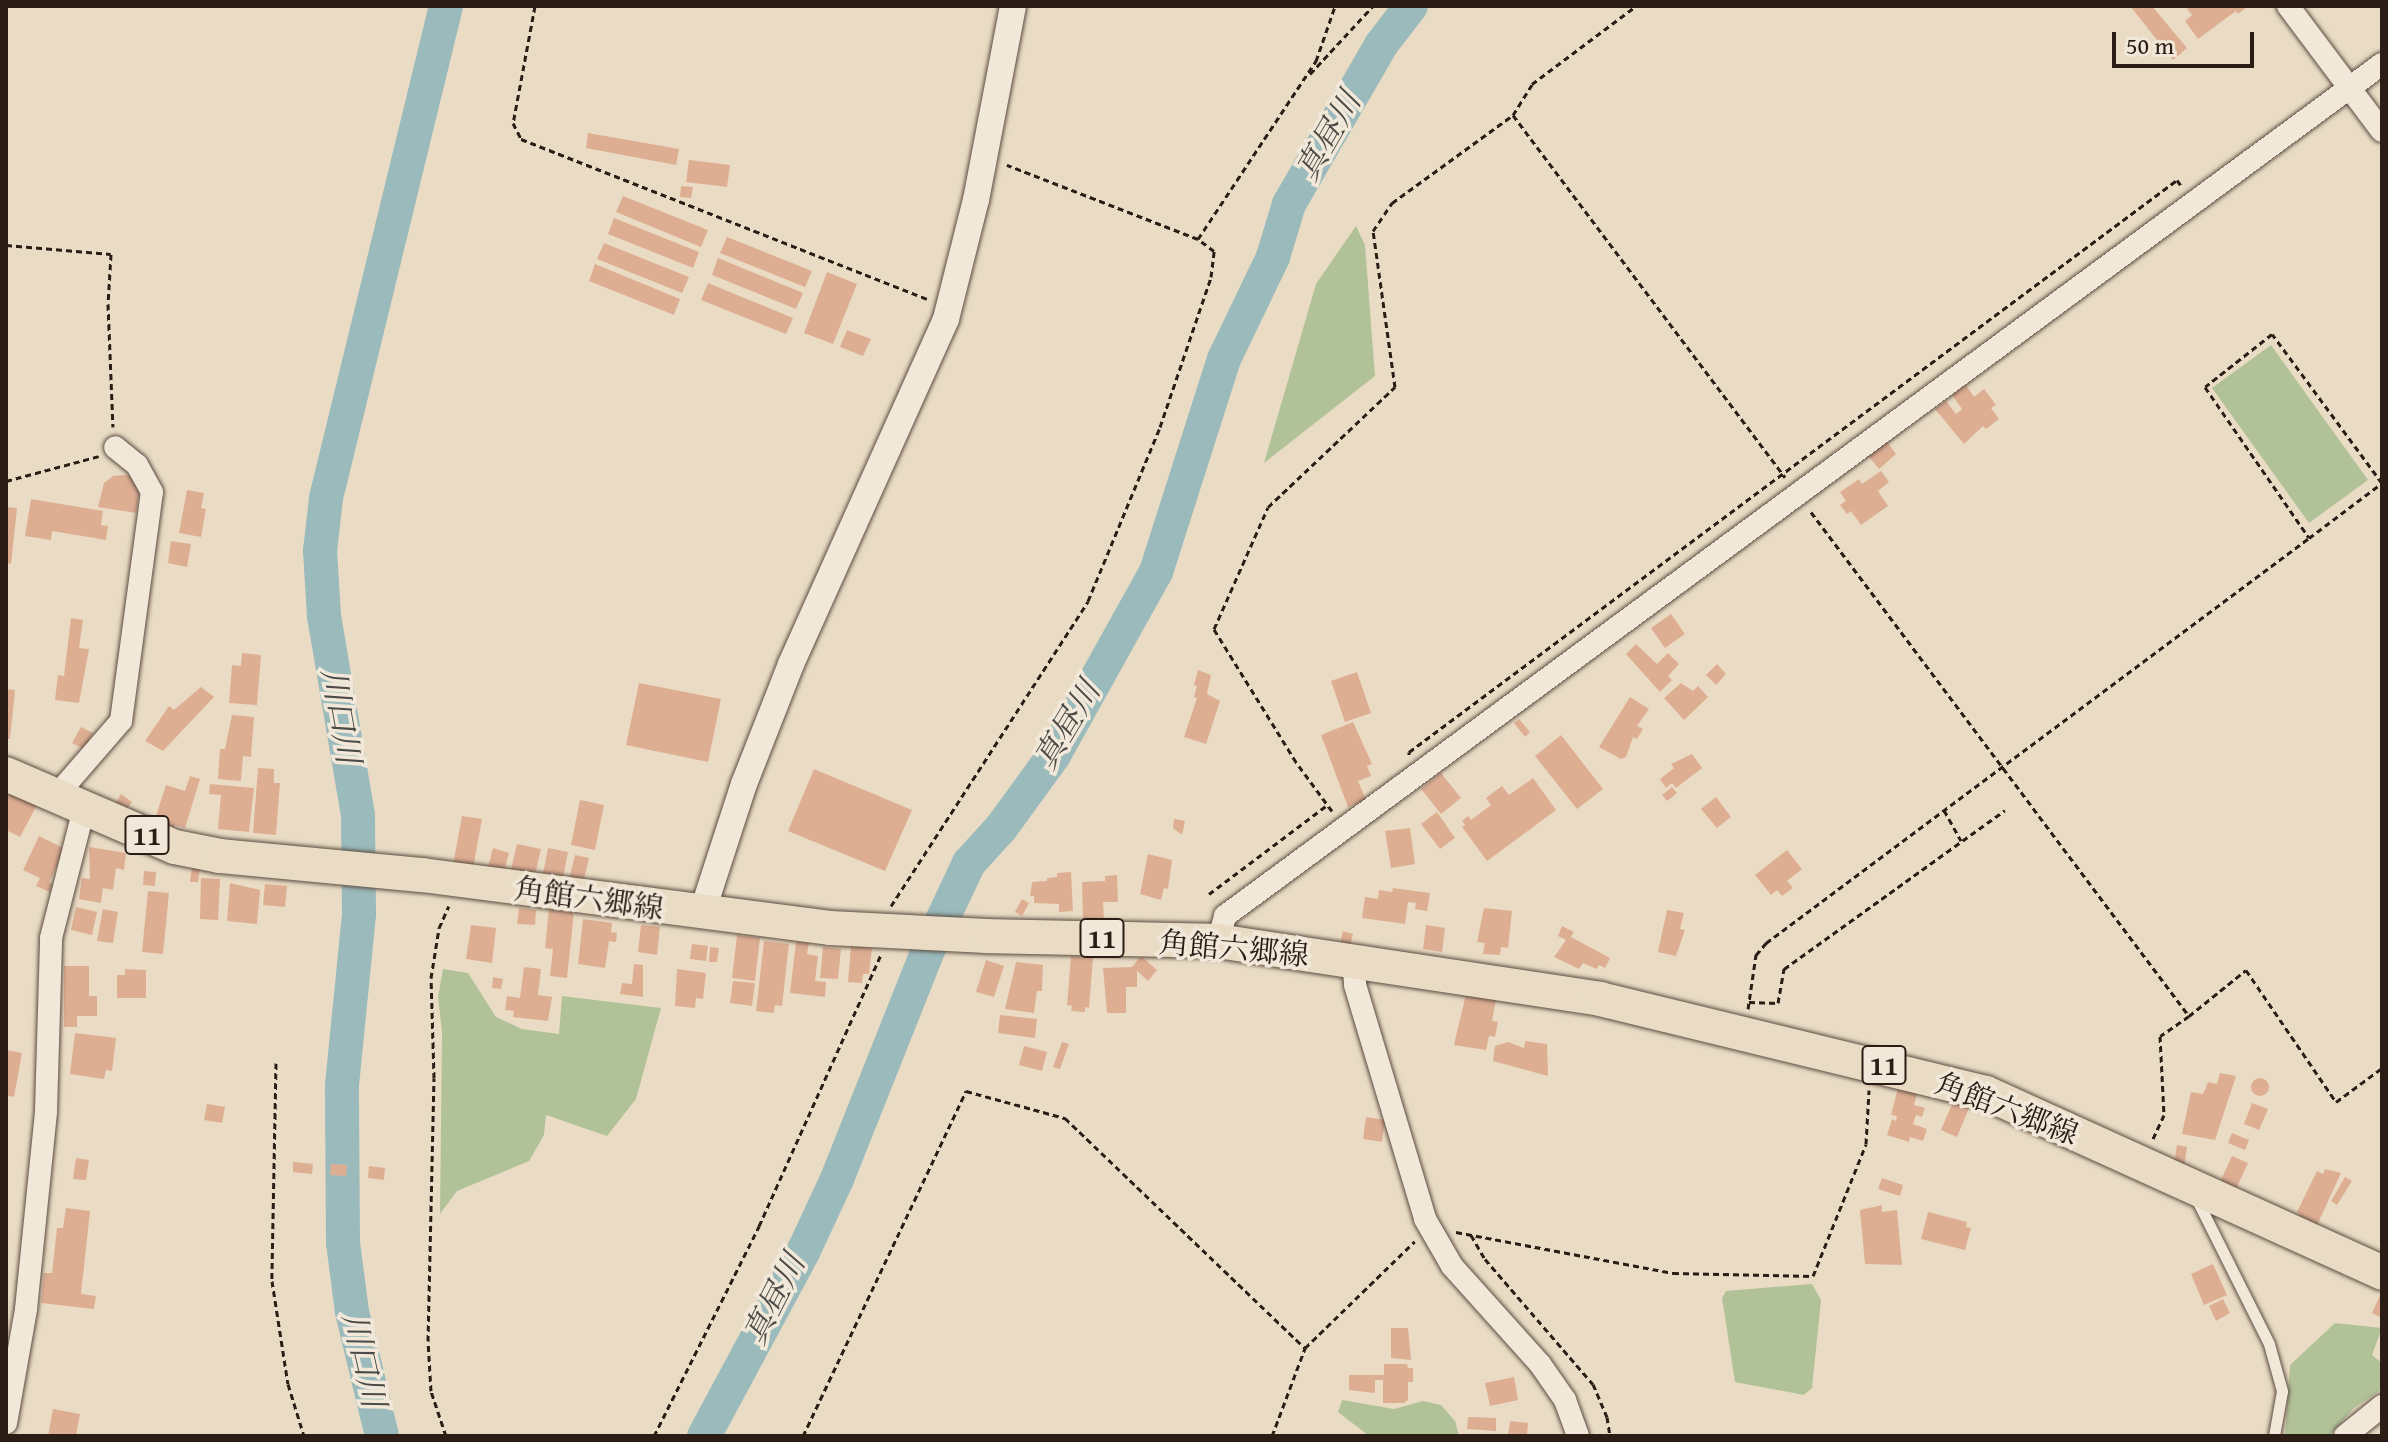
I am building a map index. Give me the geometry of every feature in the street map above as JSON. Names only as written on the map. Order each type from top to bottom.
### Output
[{"type":"main road","name":"角館六郷線","points":[[6,774],[175,847],[296,864],[422,875],[702,913],[874,931],[1218,941],[1600,999],[1747,1017],[1871,1062],[1986,1093],[2382,1273]]},
{"type":"street","points":[[702,913],[744,784],[791,664],[949,308],[983,163],[1013,6]]},
{"type":"street","points":[[2288,6],[2382,131]]},
{"type":"street","points":[[1218,941],[1225,916],[2382,64]]},
{"type":"street","points":[[6,1423],[26,1309],[46,1111],[51,938],[70,802],[121,721],[152,492],[137,465],[115,447]]},
{"type":"street","points":[[1353,960],[1355,985],[1401,1146],[1430,1227],[1452,1266],[1540,1364],[1565,1400],[1578,1436]]},
{"type":"street","points":[[2345,1436],[2382,1406]]},
{"type":"lane","points":[[2190,1186],[2269,1344],[2282,1391],[2274,1436]]},
{"type":"path","points":[[535,6],[513,123],[521,139],[949,308]]},
{"type":"path","points":[[1198,239],[1316,61],[1335,6]]},
{"type":"path","points":[[1305,79],[1373,6]]},
{"type":"path","points":[[1344,828],[1296,762],[1214,629],[1268,507],[1395,387],[1373,231],[1392,203],[1513,115],[1532,84],[1636,6]]},
{"type":"path","points":[[1513,115],[2189,1016]]},
{"type":"path","points":[[654,1436],[759,1226],[877,970],[881,954],[874,931],[1088,601],[1160,427],[1211,277],[1214,251],[1198,239],[1005,165],[983,163]]},
{"type":"path","points":[[1411,779],[1409,752],[2177,180],[2193,202]]},
{"type":"path","points":[[6,245],[111,254],[108,319],[115,447],[98,457],[6,481]]},
{"type":"path","points":[[1747,1017],[1756,955],[1766,943],[2309,538],[2382,483],[2272,334],[2205,387],[2309,538]]},
{"type":"path","points":[[1209,894],[1327,805]]},
{"type":"path","points":[[1944,810],[1961,841]]},
{"type":"path","points":[[1747,1017],[1778,1003],[1784,969],[2005,810]]},
{"type":"path","points":[[446,1436],[431,1391],[428,1341],[434,1078],[431,978],[439,928],[460,880]]},
{"type":"path","points":[[2142,1164],[2164,1115],[2160,1036],[2246,970],[2336,1102],[2382,1068]]},
{"type":"path","points":[[1272,1436],[1305,1348],[1430,1227],[1673,1273],[1813,1276],[1866,1144],[1871,1062]]},
{"type":"path","points":[[276,1063],[272,1144],[272,1281],[288,1384],[304,1436]]},
{"type":"path","points":[[803,1436],[966,1091],[1065,1118],[1305,1348]]},
{"type":"path","points":[[1471,1235],[1485,1259],[1593,1384],[1607,1417],[1610,1436]]},
{"type":"green space","points":[[1356,226],[1365,245],[1375,376],[1264,463],[1316,284]]},
{"type":"green space","points":[[2271,345],[2368,480],[2309,523],[2212,388]]},
{"type":"green space","points":[[443,969],[468,973],[496,1017],[522,1029],[559,1034],[562,996],[661,1008],[636,1099],[607,1136],[546,1115],[544,1135],[529,1161],[457,1191],[440,1214],[442,1032],[438,997]]},
{"type":"green space","points":[[1812,1284],[1821,1300],[1812,1388],[1804,1395],[1735,1382],[1722,1298],[1726,1291]]},
{"type":"green space","points":[[2335,1323],[2382,1328],[2372,1355],[2382,1363],[2382,1389],[2354,1408],[2329,1436],[2285,1436],[2290,1365]]},
{"type":"green space","points":[[1342,1400],[1394,1409],[1423,1401],[1441,1405],[1455,1421],[1459,1436],[1369,1436],[1338,1412]]},
{"type":"building","points":[[2130,6],[2152,6],[2187,48],[2173,60]]},
{"type":"building","points":[[2191,6],[2248,6],[2238,14],[2236,11],[2198,39],[2185,21],[2192,15],[2187,9]]},
{"type":"building","points":[[588,133],[679,149],[676,165],[586,148]]},
{"type":"building","points":[[689,160],[730,165],[727,187],[686,182]]},
{"type":"building","points":[[681,186],[693,187],[691,198],[680,197]]},
{"type":"building","points":[[623,196],[708,230],[701,247],[616,212]]},
{"type":"building","points":[[614,218],[699,252],[693,268],[608,234]]},
{"type":"building","points":[[727,237],[812,271],[805,287],[720,253]]},
{"type":"building","points":[[604,243],[689,277],[682,293],[597,259]]},
{"type":"building","points":[[718,258],[803,293],[796,309],[712,275]]},
{"type":"building","points":[[595,264],[680,299],[674,315],[589,281]]},
{"type":"building","points":[[827,272],[857,284],[833,344],[804,333]]},
{"type":"building","points":[[708,283],[793,318],[786,334],[701,300]]},
{"type":"building","points":[[847,330],[871,339],[863,356],[840,347]]},
{"type":"building","points":[[1966,385],[1974,397],[1984,389],[1996,405],[1991,408],[1999,419],[1986,429],[1983,426],[1964,444],[1935,409],[1946,401],[1956,414],[1962,409],[1952,395]]},
{"type":"building","points":[[1884,438],[1896,454],[1879,469],[1866,453]]},
{"type":"building","points":[[1881,471],[1889,482],[1878,491],[1888,506],[1861,525],[1851,511],[1847,514],[1840,505],[1846,501],[1840,492],[1859,479],[1862,484]]},
{"type":"building","points":[[113,476],[141,478],[136,513],[98,507],[104,483]]},
{"type":"building","points":[[187,490],[204,493],[201,508],[206,509],[201,537],[179,533]]},
{"type":"building","points":[[31,499],[103,511],[101,525],[108,526],[106,540],[52,531],[51,540],[25,536]]},
{"type":"building","points":[[6,507],[17,508],[11,564],[6,563]]},
{"type":"building","points":[[171,541],[191,544],[187,567],[168,563]]},
{"type":"building","points":[[1671,614],[1685,634],[1665,648],[1651,628]]},
{"type":"building","points":[[71,618],[83,620],[79,648],[89,649],[79,703],[55,700],[58,675],[64,676]]},
{"type":"building","points":[[1636,644],[1657,664],[1668,653],[1679,664],[1668,676],[1672,680],[1660,692],[1626,654]]},
{"type":"building","points":[[242,653],[261,655],[257,705],[229,703],[232,665],[241,666]]},
{"type":"building","points":[[1717,664],[1726,674],[1716,685],[1706,675]]},
{"type":"building","points":[[1198,670],[1211,675],[1207,694],[1220,701],[1206,744],[1184,737],[1197,698],[1194,697],[1197,686],[1194,685]]},
{"type":"building","points":[[1357,672],[1371,713],[1345,722],[1331,681]]},
{"type":"building","points":[[639,683],[721,699],[708,762],[626,745]]},
{"type":"building","points":[[1681,683],[1693,691],[1698,686],[1708,697],[1684,720],[1664,698]]},
{"type":"building","points":[[201,687],[214,697],[163,751],[145,741],[169,706],[174,710]]},
{"type":"building","points":[[6,689],[15,690],[10,739],[6,739]]},
{"type":"building","points":[[1630,697],[1649,709],[1637,726],[1643,729],[1637,739],[1633,737],[1626,757],[1621,759],[1599,747]]},
{"type":"building","points":[[232,715],[254,717],[251,757],[243,756],[241,781],[218,779],[220,749],[225,749]]},
{"type":"building","points":[[1519,719],[1530,732],[1525,737],[1514,723]]},
{"type":"building","points":[[1353,722],[1372,764],[1367,766],[1371,776],[1358,781],[1366,800],[1348,807],[1321,735]]},
{"type":"building","points":[[81,727],[93,733],[84,749],[72,743]]},
{"type":"building","points":[[1561,735],[1603,789],[1577,809],[1535,756]]},
{"type":"building","points":[[1692,754],[1702,768],[1676,788],[1672,783],[1666,788],[1660,779],[1674,768],[1671,764]]},
{"type":"building","points":[[258,768],[274,769],[274,783],[280,783],[276,835],[253,833]]},
{"type":"building","points":[[814,769],[912,810],[885,871],[788,831]]},
{"type":"building","points":[[1441,773],[1461,798],[1441,814],[1421,789]]},
{"type":"building","points":[[190,776],[200,779],[185,828],[175,825],[173,832],[153,825],[166,785],[185,791]]},
{"type":"building","points":[[1533,778],[1556,810],[1487,861],[1462,827],[1465,825],[1462,821],[1468,816],[1471,820],[1491,805],[1486,798],[1502,786],[1509,795]]},
{"type":"building","points":[[210,784],[254,788],[249,832],[218,829],[221,795],[209,794]]},
{"type":"building","points":[[1672,787],[1677,793],[1667,801],[1662,795]]},
{"type":"building","points":[[12,790],[38,803],[20,837],[6,830],[6,801]]},
{"type":"building","points":[[121,794],[132,802],[123,814],[113,807]]},
{"type":"building","points":[[1716,797],[1731,817],[1717,828],[1701,809]]},
{"type":"building","points":[[580,800],[604,805],[595,850],[571,845]]},
{"type":"building","points":[[1437,812],[1455,838],[1440,849],[1421,824]]},
{"type":"building","points":[[462,816],[482,819],[473,868],[453,865]]},
{"type":"building","points":[[1174,819],[1185,821],[1182,835],[1173,828]]},
{"type":"building","points":[[1410,828],[1415,864],[1391,868],[1385,831]]},
{"type":"building","points":[[39,836],[65,849],[49,882],[53,885],[50,892],[36,886],[40,878],[23,870]]},
{"type":"building","points":[[517,844],[541,849],[534,879],[510,874]]},
{"type":"building","points":[[89,847],[126,853],[124,870],[116,868],[113,890],[103,888],[101,903],[79,899],[82,878],[90,879]]},
{"type":"building","points":[[493,848],[509,853],[503,875],[487,871]]},
{"type":"building","points":[[548,848],[568,852],[562,883],[542,879]]},
{"type":"building","points":[[1787,850],[1802,869],[1787,881],[1793,888],[1782,896],[1777,890],[1771,895],[1755,875]]},
{"type":"building","points":[[1148,854],[1172,860],[1168,889],[1164,888],[1161,900],[1140,894]]},
{"type":"building","points":[[575,855],[589,858],[582,887],[568,884]]},
{"type":"building","points":[[192,867],[200,868],[198,882],[190,882]]},
{"type":"building","points":[[144,871],[156,872],[155,886],[143,885]]},
{"type":"building","points":[[1071,872],[1073,911],[1059,912],[1059,904],[1034,903],[1034,896],[1030,896],[1032,882],[1047,881],[1047,878],[1057,877],[1057,873]]},
{"type":"building","points":[[1117,875],[1118,902],[1103,902],[1104,919],[1083,920],[1082,882],[1105,881],[1105,876]]},
{"type":"building","points":[[201,878],[220,879],[218,920],[200,919]]},
{"type":"building","points":[[230,883],[260,890],[257,924],[227,921]]},
{"type":"building","points":[[265,884],[287,886],[285,907],[263,905]]},
{"type":"building","points":[[1393,888],[1430,893],[1427,911],[1415,909],[1416,903],[1408,902],[1405,924],[1362,918],[1365,897],[1378,899],[1379,890],[1392,892]]},
{"type":"building","points":[[148,891],[169,893],[163,954],[142,952]]},
{"type":"building","points":[[1022,899],[1029,903],[1022,916],[1015,912]]},
{"type":"building","points":[[76,907],[97,912],[92,935],[71,930]]},
{"type":"building","points":[[519,908],[536,910],[535,925],[517,924]]},
{"type":"building","points":[[1484,908],[1512,911],[1508,948],[1501,947],[1500,955],[1483,954],[1485,943],[1477,942]]},
{"type":"building","points":[[103,909],[118,912],[113,943],[97,941]]},
{"type":"building","points":[[549,909],[574,912],[567,978],[550,976],[553,949],[545,948]]},
{"type":"building","points":[[1667,910],[1684,913],[1680,929],[1685,930],[1676,956],[1658,952]]},
{"type":"building","points":[[583,919],[612,923],[611,932],[617,933],[616,942],[609,941],[605,968],[578,964]]},
{"type":"building","points":[[471,925],[496,928],[492,963],[466,959]]},
{"type":"building","points":[[641,925],[660,927],[657,955],[638,952]]},
{"type":"building","points":[[1426,925],[1445,928],[1442,952],[1423,949]]},
{"type":"building","points":[[1562,926],[1574,932],[1571,937],[1610,958],[1605,968],[1599,965],[1597,969],[1583,963],[1579,969],[1554,957],[1566,940],[1558,936]]},
{"type":"building","points":[[1343,931],[1353,934],[1350,946],[1340,943]]},
{"type":"building","points":[[737,935],[760,938],[755,981],[732,978]]},
{"type":"building","points":[[764,941],[789,944],[782,1006],[775,1005],[774,1013],[756,1011]]},
{"type":"building","points":[[796,942],[809,943],[807,954],[818,956],[815,981],[826,982],[825,997],[790,993]]},
{"type":"building","points":[[692,944],[708,946],[706,961],[690,959]]},
{"type":"building","points":[[851,946],[872,948],[869,974],[863,974],[862,983],[848,982]]},
{"type":"building","points":[[710,947],[719,948],[717,962],[709,962]]},
{"type":"building","points":[[823,947],[841,949],[838,979],[820,978]]},
{"type":"building","points":[[1071,956],[1093,958],[1089,1008],[1085,1007],[1085,1012],[1071,1011],[1072,1006],[1067,1005]]},
{"type":"building","points":[[1141,956],[1157,970],[1148,981],[1137,971],[1137,987],[1126,987],[1126,1013],[1107,1013],[1103,968],[1132,967]]},
{"type":"building","points":[[986,960],[1004,966],[994,997],[976,992]]},
{"type":"building","points":[[1016,962],[1043,965],[1042,991],[1037,991],[1034,1013],[1005,1009]]},
{"type":"building","points":[[634,964],[643,965],[643,997],[620,994],[622,983],[632,984]]},
{"type":"building","points":[[64,966],[89,966],[89,996],[97,996],[97,1016],[77,1016],[77,1027],[64,1027]]},
{"type":"building","points":[[524,967],[541,969],[538,995],[552,997],[548,1021],[513,1017],[514,1011],[505,1010],[507,996],[520,998]]},
{"type":"building","points":[[125,969],[146,970],[146,998],[117,998],[117,975],[125,975]]},
{"type":"building","points":[[677,969],[706,973],[703,999],[696,998],[695,1008],[675,1006]]},
{"type":"building","points":[[493,977],[503,979],[501,989],[492,988]]},
{"type":"building","points":[[733,981],[755,983],[752,1006],[730,1003]]},
{"type":"building","points":[[1466,994],[1496,999],[1492,1021],[1498,1022],[1495,1037],[1489,1036],[1486,1050],[1454,1045]]},
{"type":"building","points":[[1000,1015],[1037,1019],[1035,1038],[998,1033]]},
{"type":"building","points":[[75,1033],[116,1038],[112,1071],[106,1070],[104,1079],[70,1074]]},
{"type":"building","points":[[1525,1041],[1547,1044],[1548,1076],[1493,1061],[1495,1046],[1508,1042],[1524,1048]]},
{"type":"building","points":[[1062,1042],[1069,1044],[1060,1069],[1053,1067]]},
{"type":"building","points":[[1024,1046],[1047,1052],[1042,1071],[1019,1065]]},
{"type":"building","points":[[6,1050],[22,1053],[14,1097],[6,1095]]},
{"type":"building","points":[[2220,1073],[2236,1076],[2215,1140],[2182,1134],[2191,1092],[2203,1094],[2208,1082],[2217,1084]]},
{"type":"building","points":[[2256,1078],[2264,1078],[2269,1087],[2267,1094],[2256,1096],[2251,1091],[2251,1083]]},
{"type":"building","points":[[1898,1088],[1917,1094],[1914,1105],[1925,1108],[1922,1117],[1916,1115],[1913,1124],[1927,1129],[1923,1141],[1910,1137],[1909,1142],[1887,1135],[1892,1119],[1896,1121],[1897,1116],[1891,1115]]},
{"type":"building","points":[[1953,1102],[1969,1108],[1957,1137],[1941,1130]]},
{"type":"building","points":[[2252,1103],[2268,1109],[2259,1130],[2244,1124]]},
{"type":"building","points":[[207,1104],[225,1107],[222,1123],[204,1120]]},
{"type":"building","points":[[1366,1117],[1385,1120],[1382,1142],[1363,1139]]},
{"type":"building","points":[[2232,1133],[2249,1140],[2245,1150],[2228,1143]]},
{"type":"building","points":[[2177,1145],[2187,1147],[2184,1167],[2174,1165]]},
{"type":"building","points":[[2232,1156],[2248,1163],[2236,1189],[2220,1182]]},
{"type":"building","points":[[76,1158],[89,1160],[86,1180],[73,1179]]},
{"type":"building","points":[[293,1162],[313,1164],[312,1174],[293,1172]]},
{"type":"building","points":[[331,1164],[347,1165],[346,1176],[330,1175]]},
{"type":"building","points":[[369,1166],[385,1168],[384,1180],[368,1178]]},
{"type":"building","points":[[2325,1169],[2341,1173],[2314,1232],[2298,1218],[2300,1214],[2297,1212],[2317,1171],[2323,1174]]},
{"type":"building","points":[[2345,1177],[2352,1181],[2337,1205],[2331,1201]]},
{"type":"building","points":[[1882,1178],[1903,1185],[1900,1196],[1878,1189]]},
{"type":"building","points":[[1882,1205],[1882,1212],[1897,1210],[1902,1265],[1865,1264],[1860,1210]]},
{"type":"building","points":[[66,1208],[90,1211],[81,1294],[96,1296],[94,1309],[41,1303],[44,1273],[52,1273],[57,1228],[63,1228]]},
{"type":"building","points":[[1928,1212],[1967,1222],[1966,1227],[1971,1228],[1965,1250],[1921,1239]]},
{"type":"building","points":[[2213,1264],[2227,1295],[2204,1305],[2191,1274]]},
{"type":"building","points":[[2382,1291],[2382,1318],[2372,1313]]},
{"type":"building","points":[[2223,1299],[2230,1313],[2216,1321],[2209,1306]]},
{"type":"building","points":[[1391,1328],[1408,1328],[1411,1360],[1391,1358]]},
{"type":"building","points":[[1384,1364],[1407,1364],[1408,1368],[1413,1368],[1413,1382],[1408,1382],[1408,1400],[1404,1403],[1383,1403],[1383,1380],[1375,1380],[1375,1393],[1349,1390],[1349,1375],[1384,1375]]},
{"type":"building","points":[[1514,1377],[1518,1400],[1490,1406],[1485,1383]]},
{"type":"building","points":[[53,1409],[80,1414],[76,1436],[48,1436]]},
{"type":"building","points":[[1468,1417],[1496,1418],[1496,1431],[1467,1429]]},
{"type":"building","points":[[1510,1421],[1528,1423],[1527,1436],[1508,1436]]},
{"type":"waterway","name":"川口川","points":[[382,1436],[352,1312],[343,1243],[342,1085],[359,914],[358,815],[324,616],[320,551],[326,498],[446,6]]},
{"type":"waterway","name":"真昼川","points":[[704,1436],[803,1252],[837,1179],[929,948],[969,863],[1001,828],[1054,755],[1156,572],[1224,359],[1273,257],[1289,204],[1381,45],[1411,6]]}]
